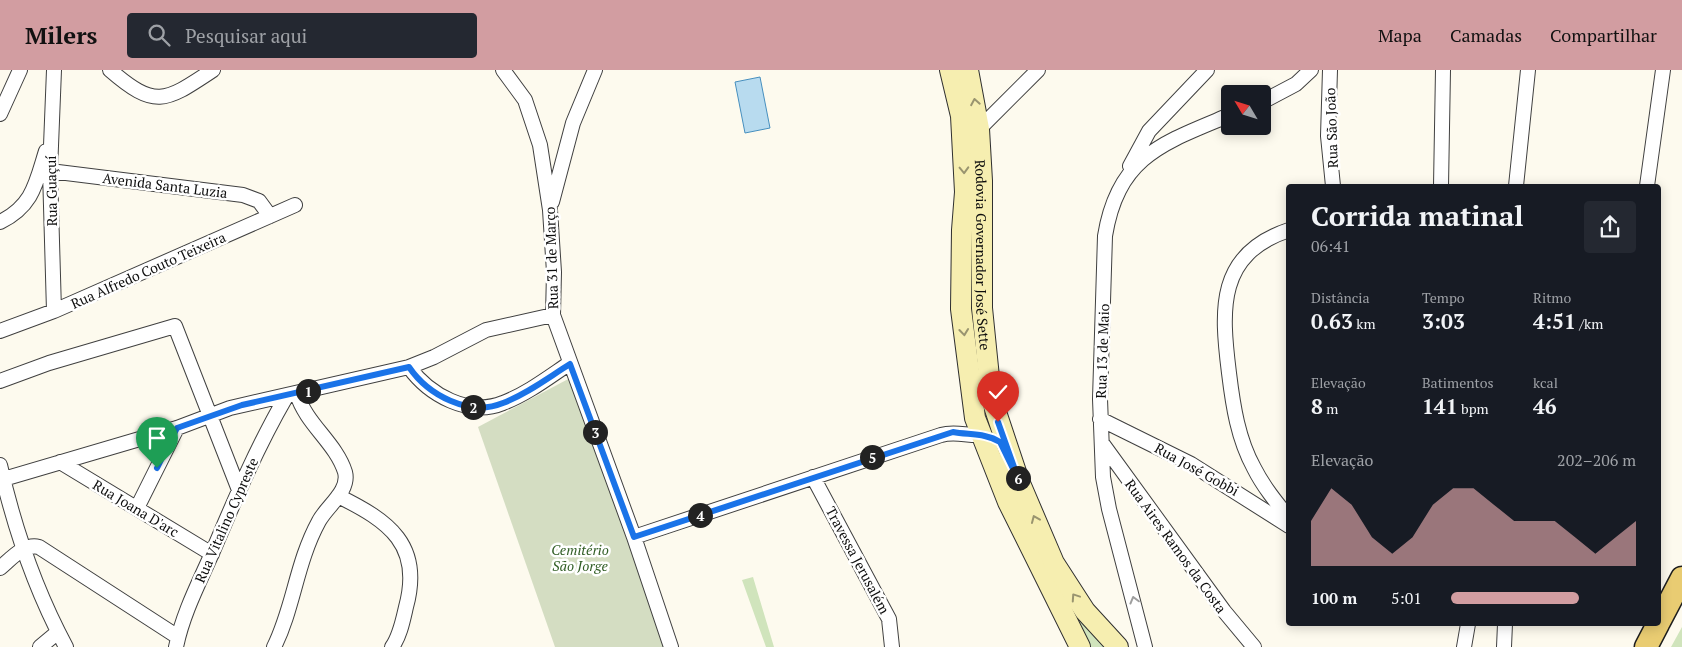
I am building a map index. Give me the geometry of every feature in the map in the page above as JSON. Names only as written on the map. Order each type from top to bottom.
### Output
[{"type":"main road","name":"Rodovia Governador José Sette","points":[[950,70],[961,116],[965,192],[962,230],[961,309],[975,418],[1008,502],[1080,647]]},
{"type":"main road","name":"Rodovia Governador José Sette","points":[[968,70],[979,128],[982,181],[981,285],[984,336],[991,397],[1019,481],[1054,563],[1085,611],[1118,647]]},
{"type":"main road","points":[[981,435],[1000,442],[1019,481]]},
{"type":"main road","points":[[1661,617],[1682,578]]},
{"type":"main road","points":[[1646,647],[1656,626]]},
{"type":"street","points":[[0,114],[20,70]]},
{"type":"street","name":"Rua Guaçuí","points":[[54,70],[50,171],[54,311]]},
{"type":"street","points":[[110,70],[138,92],[163,98],[172,95],[213,70]]},
{"type":"street","name":"Rua 31 de Março","points":[[503,70],[525,100],[540,145],[550,210],[554,272],[553,314],[634,537],[671,647]]},
{"type":"street","points":[[550,210],[573,122],[595,70]]},
{"type":"street","points":[[979,128],[1038,70]]},
{"type":"street","points":[[1118,190],[1149,131],[1207,70]]},
{"type":"street","points":[[1271,97],[1296,84],[1311,70]]},
{"type":"street","name":"Rua São João","points":[[1330,70],[1328,136],[1333,184]]},
{"type":"street","points":[[1441,184],[1443,70]]},
{"type":"street","points":[[1516,184],[1528,70]]},
{"type":"street","points":[[1647,184],[1663,70]]},
{"type":"street","name":"Rua 13 de Maio","points":[[1145,647],[1106,494],[1100,419],[1108,218],[1118,190],[1138,162],[1152,151],[1221,119]]},
{"type":"street","points":[[0,222],[20,210],[30,198],[51,138]]},
{"type":"street","name":"Avenida Santa Luzia","points":[[50,171],[242,195],[259,202],[270,216]]},
{"type":"street","name":"Rua Alfredo Couto Teixeira","points":[[0,331],[54,311],[295,205]]},
{"type":"street","points":[[1286,231],[1262,241],[1251,249],[1233,274],[1224,306],[1224,333],[1240,436],[1260,480],[1286,514]]},
{"type":"street","points":[[2,480],[177,428],[242,405],[409,367],[434,357],[486,330],[553,314]]},
{"type":"street","points":[[0,381],[49,363],[175,326],[239,490]]},
{"type":"street","points":[[409,367],[421,382],[438,394],[466,405],[482,407],[508,402],[570,364]]},
{"type":"street","points":[[274,647],[284,623],[306,546],[320,519],[345,485],[345,472],[336,455],[292,395]]},
{"type":"street","name":"Rua Vitalino Cypreste","points":[[177,642],[187,609],[262,438],[292,395]]},
{"type":"street","name":"Rua José Gobbi","points":[[1100,419],[1190,464],[1286,524]]},
{"type":"street","points":[[137,508],[177,428]]},
{"type":"street","points":[[634,537],[953,432],[970,436],[981,435]]},
{"type":"street","name":"Rua Aires Ramos da Costa","points":[[1102,442],[1224,611],[1254,647]]},
{"type":"street","name":"Rua Joana D'arc","points":[[60,462],[212,554]]},
{"type":"street","points":[[0,465],[2,480],[24,548],[46,608],[66,647]]},
{"type":"street","name":"Travessa Jerusalém","points":[[813,477],[889,619],[892,647]]},
{"type":"street","points":[[338,496],[375,516],[394,534],[409,556],[411,589],[402,624],[392,647]]},
{"type":"street","points":[[0,568],[24,548],[34,546],[44,550],[177,642]]},
{"type":"street","points":[[1464,647],[1468,626]]},
{"type":"street","points":[[1504,647],[1505,626]]},
{"type":"street","points":[[40,647],[58,632]]},
{"type":"green space","name":"Cemitério São Jorge","points":[[572,377],[668,647],[555,647],[478,427]]},
{"type":"green space","points":[[753,577],[774,647],[766,647],[742,580]]},
{"type":"green space","points":[[1063,602],[1104,647],[1088,647]]},
{"type":"green space","points":[[1682,627],[1682,647],[1671,647]]},
{"type":"water","points":[[760,77],[770,128],[745,133],[735,82]]},
{"type":"route","points":[[157,468],[177,428],[230,408],[286,397],[409,367],[421,382],[449,400],[471,407],[492,406],[513,399],[570,364],[634,537],[953,432],[970,436],[981,435],[1000,442],[1019,481],[998,422]]}]
